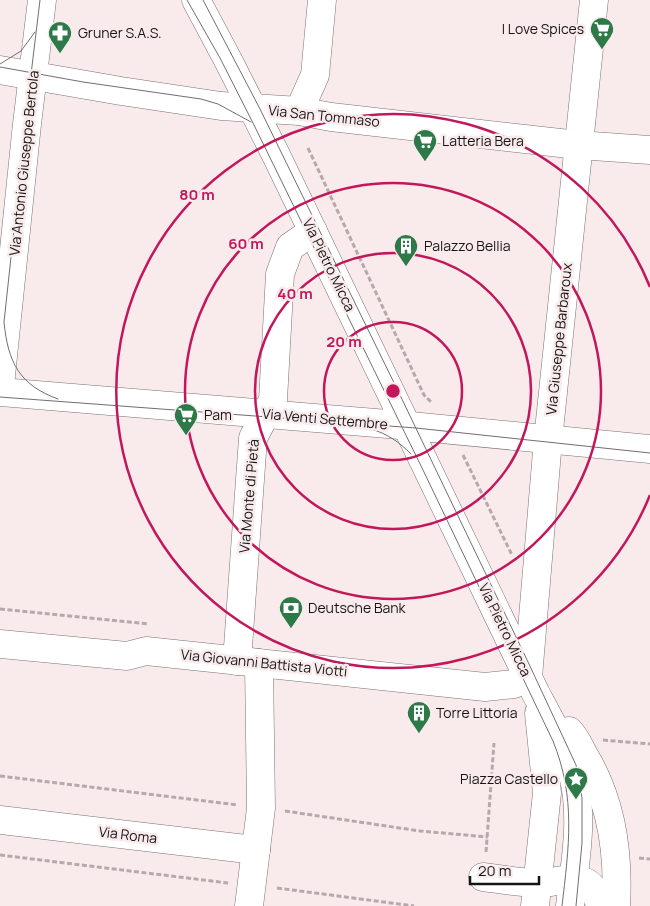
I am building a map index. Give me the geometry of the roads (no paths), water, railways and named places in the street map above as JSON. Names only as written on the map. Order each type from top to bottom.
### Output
[{"type":"street","name":"Via Antonio Giuseppe Bertola","points":[[0,385],[42,0]]},
{"type":"street","name":"Via Pietro Micca","points":[[196,0],[313,230],[532,686]]},
{"type":"street","points":[[299,111],[315,75],[322,0]]},
{"type":"street","name":"Via Giuseppe Barbaroux","points":[[532,686],[548,440],[594,0]]},
{"type":"street","name":"Via San Tommaso","points":[[0,70],[221,106],[299,111],[331,117],[578,145],[650,150]]},
{"type":"street","name":"Via Monte di Pietà","points":[[249,906],[261,808],[248,662],[253,438],[273,400],[280,274],[290,247],[313,230]]},
{"type":"street","name":"Via Venti Settembre","points":[[0,392],[408,426],[650,449]]},
{"type":"street","name":"Via Giovanni Battista Viotti","points":[[0,644],[127,656],[146,651],[485,686],[514,684],[532,686]]},
{"type":"street","points":[[532,686],[560,741],[573,777],[577,806],[577,832],[570,906]]},
{"type":"street","points":[[532,686],[547,793],[537,895]]},
{"type":"street","points":[[532,686],[574,736],[601,788],[614,843],[616,906]]},
{"type":"street","name":"Via Roma","points":[[0,820],[256,850]]},
{"type":"street","points":[[484,867],[537,895]]},
{"type":"street","points":[[537,895],[573,879],[589,885],[598,897],[600,906]]},
{"type":"tram line","points":[[40,0],[4,322],[9,349],[18,370],[34,387],[58,399]]},
{"type":"tram line","points":[[187,0],[220,58],[253,123],[553,741],[565,782],[568,802],[567,863],[562,906]]},
{"type":"tram line","points":[[203,0],[260,109],[400,395],[576,765],[582,798],[582,843],[576,906]]},
{"type":"tram line","points":[[0,64],[21,51],[35,32]]},
{"type":"tram line","points":[[0,67],[83,82],[201,99],[218,104],[251,122]]},
{"type":"tram line","points":[[0,397],[416,428],[650,453]]},
{"type":"tram line","points":[[371,429],[393,439],[411,454]]},
{"type":"place","name":"I Love Spices","points":[[602,50]]},
{"type":"place","name":"Gruner S.A.S.","points":[[60,54]]},
{"type":"place","name":"Latteria Bera","points":[[425,162]]},
{"type":"place","name":"Palazzo Bellia","points":[[406,267]]},
{"type":"place","name":"Pam","points":[[186,436]]},
{"type":"place","name":"Deutsche Bank","points":[[291,629]]},
{"type":"place","name":"Torre Littoria","points":[[419,734]]},
{"type":"place","name":"Piazza Castello","points":[[576,800]]}]
